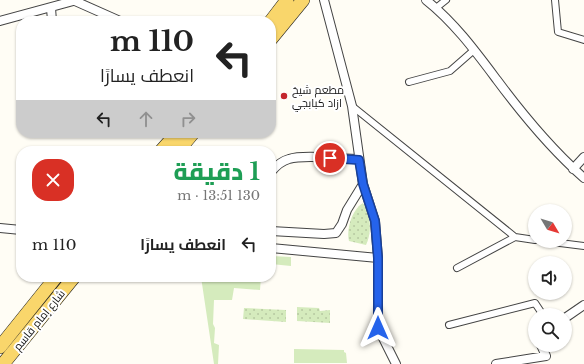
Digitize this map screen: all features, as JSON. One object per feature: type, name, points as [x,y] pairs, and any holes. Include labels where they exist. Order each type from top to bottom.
[{"type":"main road","points":[[275,16],[287,0]]},
{"type":"main road","points":[[276,33],[303,0]]},
{"type":"main road","points":[[165,146],[172,138]]},
{"type":"main road","points":[[182,146],[189,138]]},
{"type":"main road","name":"شارع إمام قاسم","points":[[2,341],[52,282]]},
{"type":"main road","name":"شارع إمام قاسم","points":[[3,364],[70,282]]},
{"type":"street","points":[[20,16],[76,0],[110,16]]},
{"type":"street","points":[[324,0],[352,106],[363,184],[375,221],[378,258],[378,328],[396,364]]},
{"type":"street","points":[[426,0],[436,8],[474,50],[541,135],[573,169],[584,178]]},
{"type":"street","points":[[436,8],[446,0]]},
{"type":"street","points":[[555,0],[558,32],[584,40]]},
{"type":"street","points":[[51,8],[52,16]]},
{"type":"street","points":[[0,21],[16,17]]},
{"type":"street","points":[[409,82],[450,70],[474,50]]},
{"type":"street","points":[[352,106],[515,237],[528,239]]},
{"type":"street","points":[[276,167],[283,161],[290,158],[302,157],[359,160]]},
{"type":"street","points":[[573,169],[584,157]]},
{"type":"street","points":[[276,231],[324,234],[336,233],[342,224],[347,210],[363,184]]},
{"type":"street","points":[[0,228],[16,230]]},
{"type":"street","points":[[457,268],[515,237]]},
{"type":"street","points":[[572,244],[584,246]]},
{"type":"street","points":[[276,248],[378,258]]},
{"type":"street","points":[[449,325],[536,302],[539,308]]},
{"type":"street","points":[[572,313],[584,305]]},
{"type":"street","points":[[496,364],[546,356],[545,352]]},
{"type":"green space","points":[[363,203],[368,213],[370,224],[366,245],[349,241],[348,236],[349,226],[353,215]]},
{"type":"green space","points":[[276,256],[291,257],[291,266],[276,264]]},
{"type":"green space","points":[[202,282],[261,282],[260,290],[234,288],[232,300],[214,300],[214,343],[219,345],[218,364],[214,364]]},
{"type":"green space","points":[[297,307],[319,308],[320,311],[330,310],[330,323],[297,321]]},
{"type":"green space","points":[[244,308],[286,310],[286,322],[243,319]]},
{"type":"green space","points":[[294,349],[344,350],[346,353],[347,363],[294,363]]},
{"type":"place","name":"مطعم شيخ ازاد كبابجي","points":[[284,96]]},
{"type":"route","points":[[330,158],[359,160],[363,184],[375,221],[378,258],[378,328]]}]
